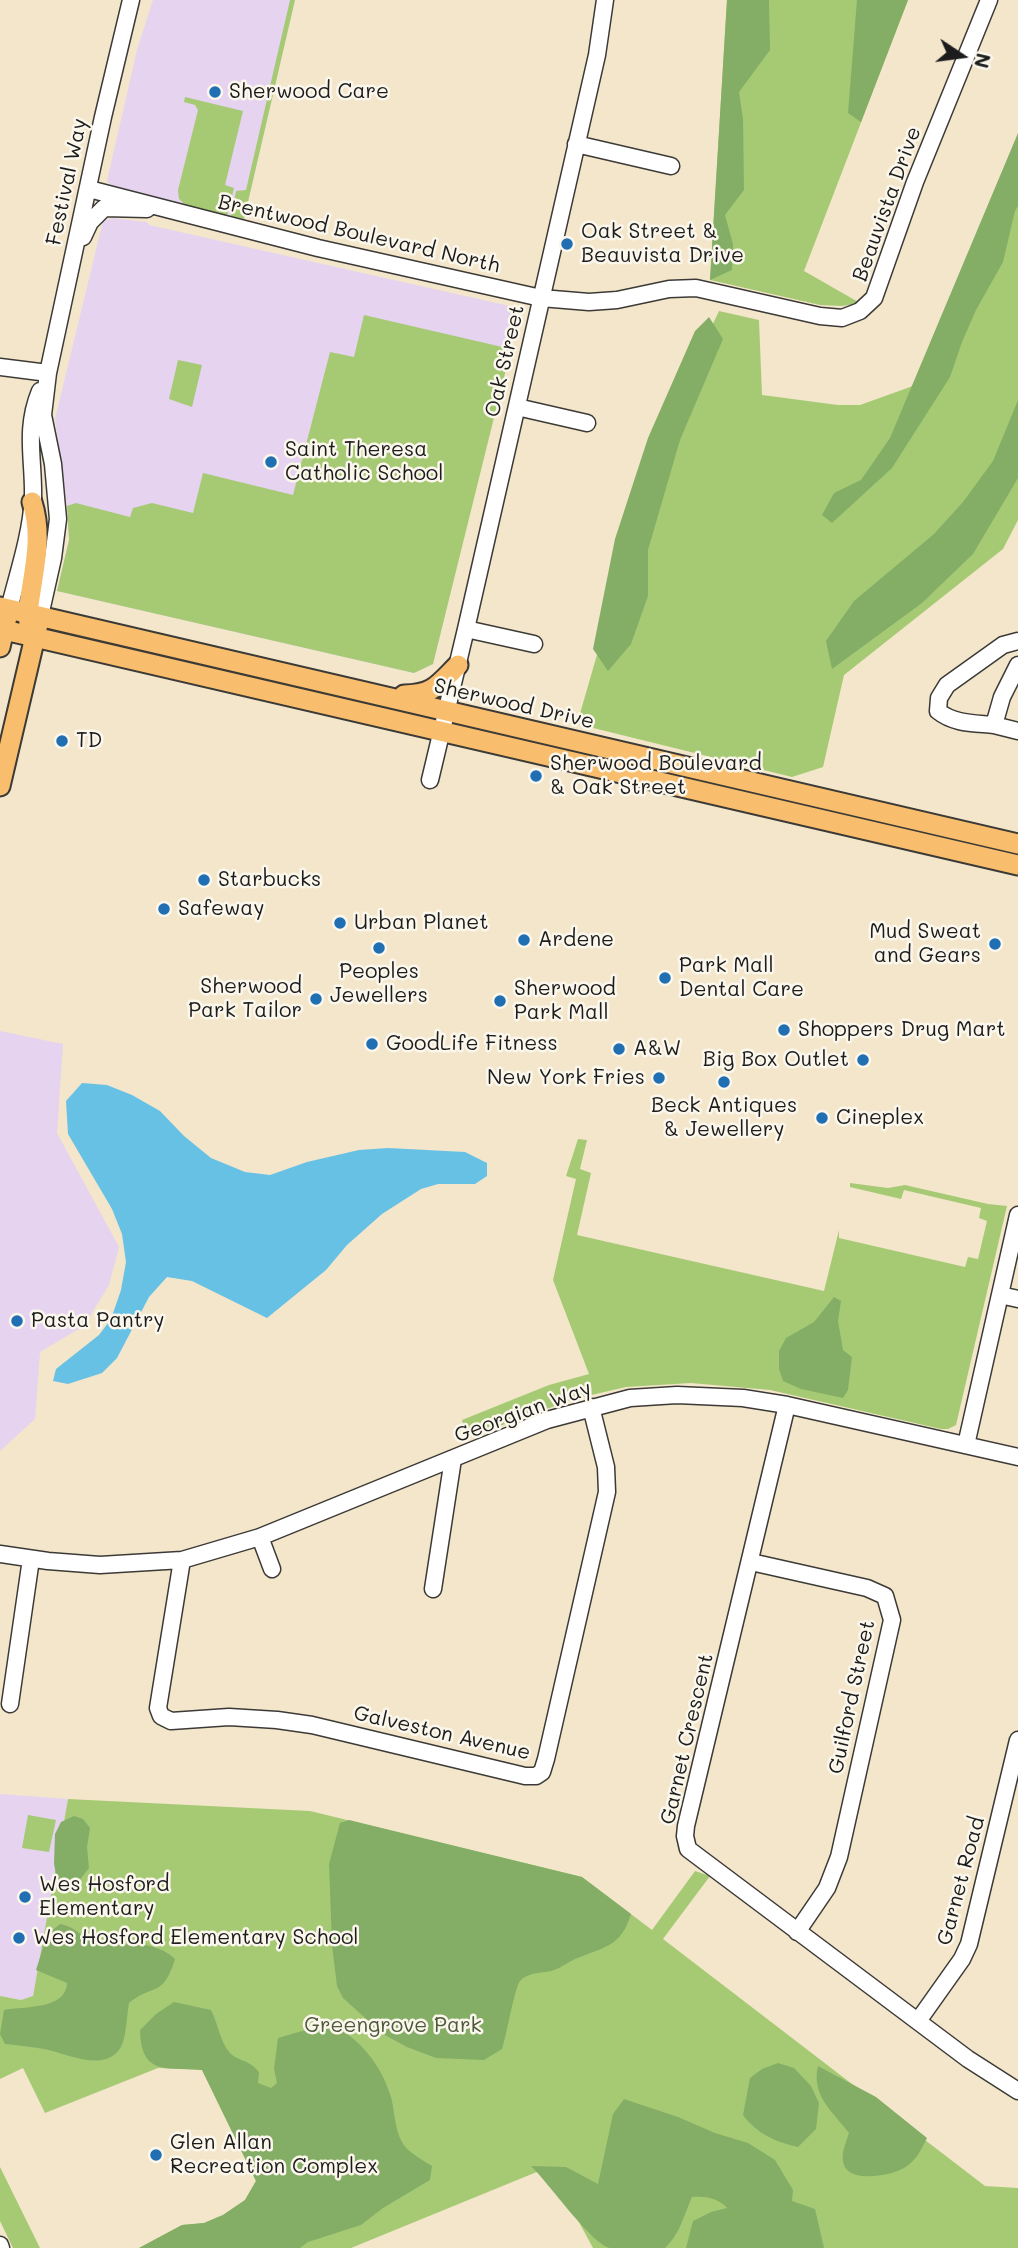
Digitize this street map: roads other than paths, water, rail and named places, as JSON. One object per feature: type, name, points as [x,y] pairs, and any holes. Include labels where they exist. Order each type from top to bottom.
[{"type":"main road","points":[[1,635],[19,611],[38,537],[32,502]]},
{"type":"main road","points":[[0,786],[35,637],[19,611]]},
{"type":"main road","name":"Sherwood Drive","points":[[19,611],[1018,844]]},
{"type":"main road","name":"Sherwood Drive","points":[[1,635],[35,637],[1018,865]]},
{"type":"main road","points":[[390,698],[431,692],[458,665]]},
{"type":"street","name":"Festival Way","points":[[19,611],[53,558],[58,519],[43,415],[48,373],[131,0]]},
{"type":"street","name":"Oak Street","points":[[430,780],[597,55],[605,0]]},
{"type":"street","name":"Beauvista Drive","points":[[541,298],[589,302],[617,300],[669,289],[696,288],[831,318],[842,318],[860,311],[874,298],[915,182],[989,0]]},
{"type":"street","points":[[576,144],[671,166]]},
{"type":"street","points":[[89,189],[167,210]]},
{"type":"street","points":[[72,259],[90,222],[104,208],[167,210]]},
{"type":"street","name":"Brentwood Boulevard North","points":[[167,210],[402,268],[541,298]]},
{"type":"street","points":[[0,367],[48,373]]},
{"type":"street","name":"Festival Way","points":[[32,502],[32,410],[48,373]]},
{"type":"street","points":[[517,407],[587,423]]},
{"type":"street","points":[[466,629],[534,644]]},
{"type":"street","points":[[1018,641],[1003,645],[947,685],[939,698],[938,711],[954,721],[994,725],[1018,731]]},
{"type":"street","points":[[994,725],[1002,697],[1018,665]]},
{"type":"street","points":[[966,1445],[1018,1215]]},
{"type":"street","points":[[1000,1295],[1018,1299]]},
{"type":"street","name":"Georgian Way","points":[[0,1554],[100,1565],[182,1560],[260,1537],[547,1420],[630,1398],[677,1395],[743,1398],[787,1405],[1018,1457]]},
{"type":"street","name":"Garnet Crescent","points":[[787,1405],[685,1836],[688,1849],[968,2059],[1018,2091]]},
{"type":"street","name":"Galveston Avenue","points":[[182,1560],[158,1709],[161,1716],[171,1721],[229,1717],[312,1725],[525,1776],[536,1776],[542,1772],[546,1759],[607,1492],[606,1467],[591,1407]]},
{"type":"street","points":[[433,1590],[453,1459]]},
{"type":"street","points":[[260,1537],[272,1569]]},
{"type":"street","points":[[10,1704],[31,1559]]},
{"type":"street","name":"Guilford Street","points":[[751,1562],[867,1588],[885,1596],[892,1620],[839,1857],[827,1888],[797,1932]]},
{"type":"street","name":"Garnet Road","points":[[918,2021],[962,1959],[969,1944],[1018,1740]]},
{"type":"water","points":[[82,1083],[107,1085],[132,1095],[160,1111],[184,1136],[211,1158],[245,1172],[270,1175],[307,1162],[359,1150],[388,1148],[465,1152],[487,1163],[487,1176],[475,1184],[438,1184],[421,1189],[382,1214],[347,1245],[326,1270],[267,1318],[192,1281],[167,1277],[149,1297],[117,1358],[102,1373],[68,1384],[53,1381],[56,1369],[99,1335],[111,1319],[121,1290],[126,1262],[122,1234],[112,1209],[68,1134],[66,1101]]},
{"type":"place","name":"Sherwood Care","points":[[215,92]]},
{"type":"place","name":"Oak Street & Beauvista Drive","points":[[567,244]]},
{"type":"place","name":"Saint Theresa Catholic School","points":[[271,462]]},
{"type":"place","name":"TD","points":[[62,741]]},
{"type":"place","name":"Sherwood Boulevard & Oak Street","points":[[536,776]]},
{"type":"place","name":"Starbucks","points":[[204,880]]},
{"type":"place","name":"Safeway","points":[[164,909]]},
{"type":"place","name":"Urban Planet","points":[[340,923]]},
{"type":"place","name":"Ardene","points":[[524,940]]},
{"type":"place","name":"Mud Sweat and Gears","points":[[995,944]]},
{"type":"place","name":"Peoples Jewellers","points":[[379,948]]},
{"type":"place","name":"Park Mall Dental Care","points":[[665,978]]},
{"type":"place","name":"Sherwood Park Tailor","points":[[316,999]]},
{"type":"place","name":"Sherwood Park Mall","points":[[500,1001]]},
{"type":"place","name":"Shoppers Drug Mart","points":[[784,1030]]},
{"type":"place","name":"GoodLife Fitness","points":[[372,1044]]},
{"type":"place","name":"A&W","points":[[619,1049]]},
{"type":"place","name":"Big Box Outlet","points":[[863,1060]]},
{"type":"place","name":"New York Fries","points":[[659,1078]]},
{"type":"place","name":"Beck Antiques & Jewellery","points":[[724,1082]]},
{"type":"place","name":"Cineplex","points":[[822,1118]]},
{"type":"place","name":"Pasta Pantry","points":[[17,1321]]},
{"type":"place","name":"Wes Hosford Elementary","points":[[25,1897]]},
{"type":"place","name":"Wes Hosford Elementary School","points":[[19,1938]]},
{"type":"place","name":"Glen Allan Recreation Complex","points":[[156,2155]]},
{"type":"park label","name":"Greengrove Park","points":[[393,2026]]}]
